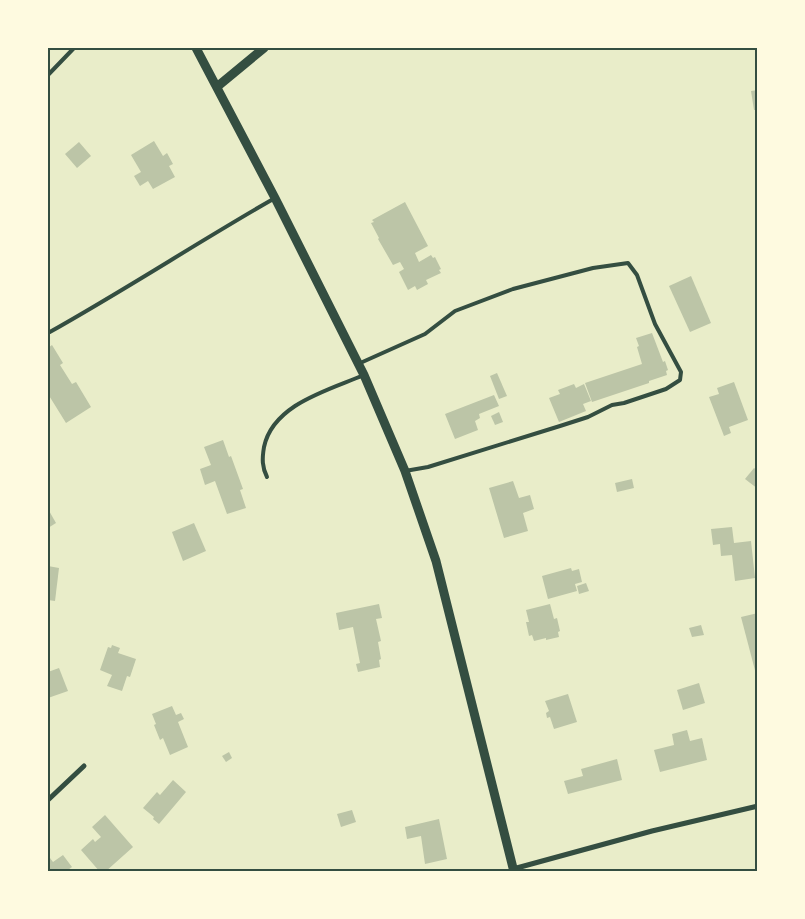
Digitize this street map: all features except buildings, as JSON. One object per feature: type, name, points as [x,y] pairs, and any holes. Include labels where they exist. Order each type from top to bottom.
[{"type":"street","points":[[196,48],[218,86],[364,375],[405,472],[436,560],[514,870],[652,831],[758,806]]},
{"type":"street","points":[[218,86],[264,48]]},
{"type":"street","points":[[48,800],[84,766]]},
{"type":"lane","points":[[48,75],[74,48]]},
{"type":"lane","points":[[48,334],[113,297],[203,240],[275,198]]},
{"type":"lane","points":[[358,364],[425,334],[455,311],[513,289],[593,268],[628,263],[637,275],[655,324],[681,372],[680,380],[666,388],[624,403],[612,405],[588,417],[428,467],[405,472]]},
{"type":"lane","points":[[268,477],[262,461],[265,443],[271,429],[284,414],[298,404],[364,375]]}]
